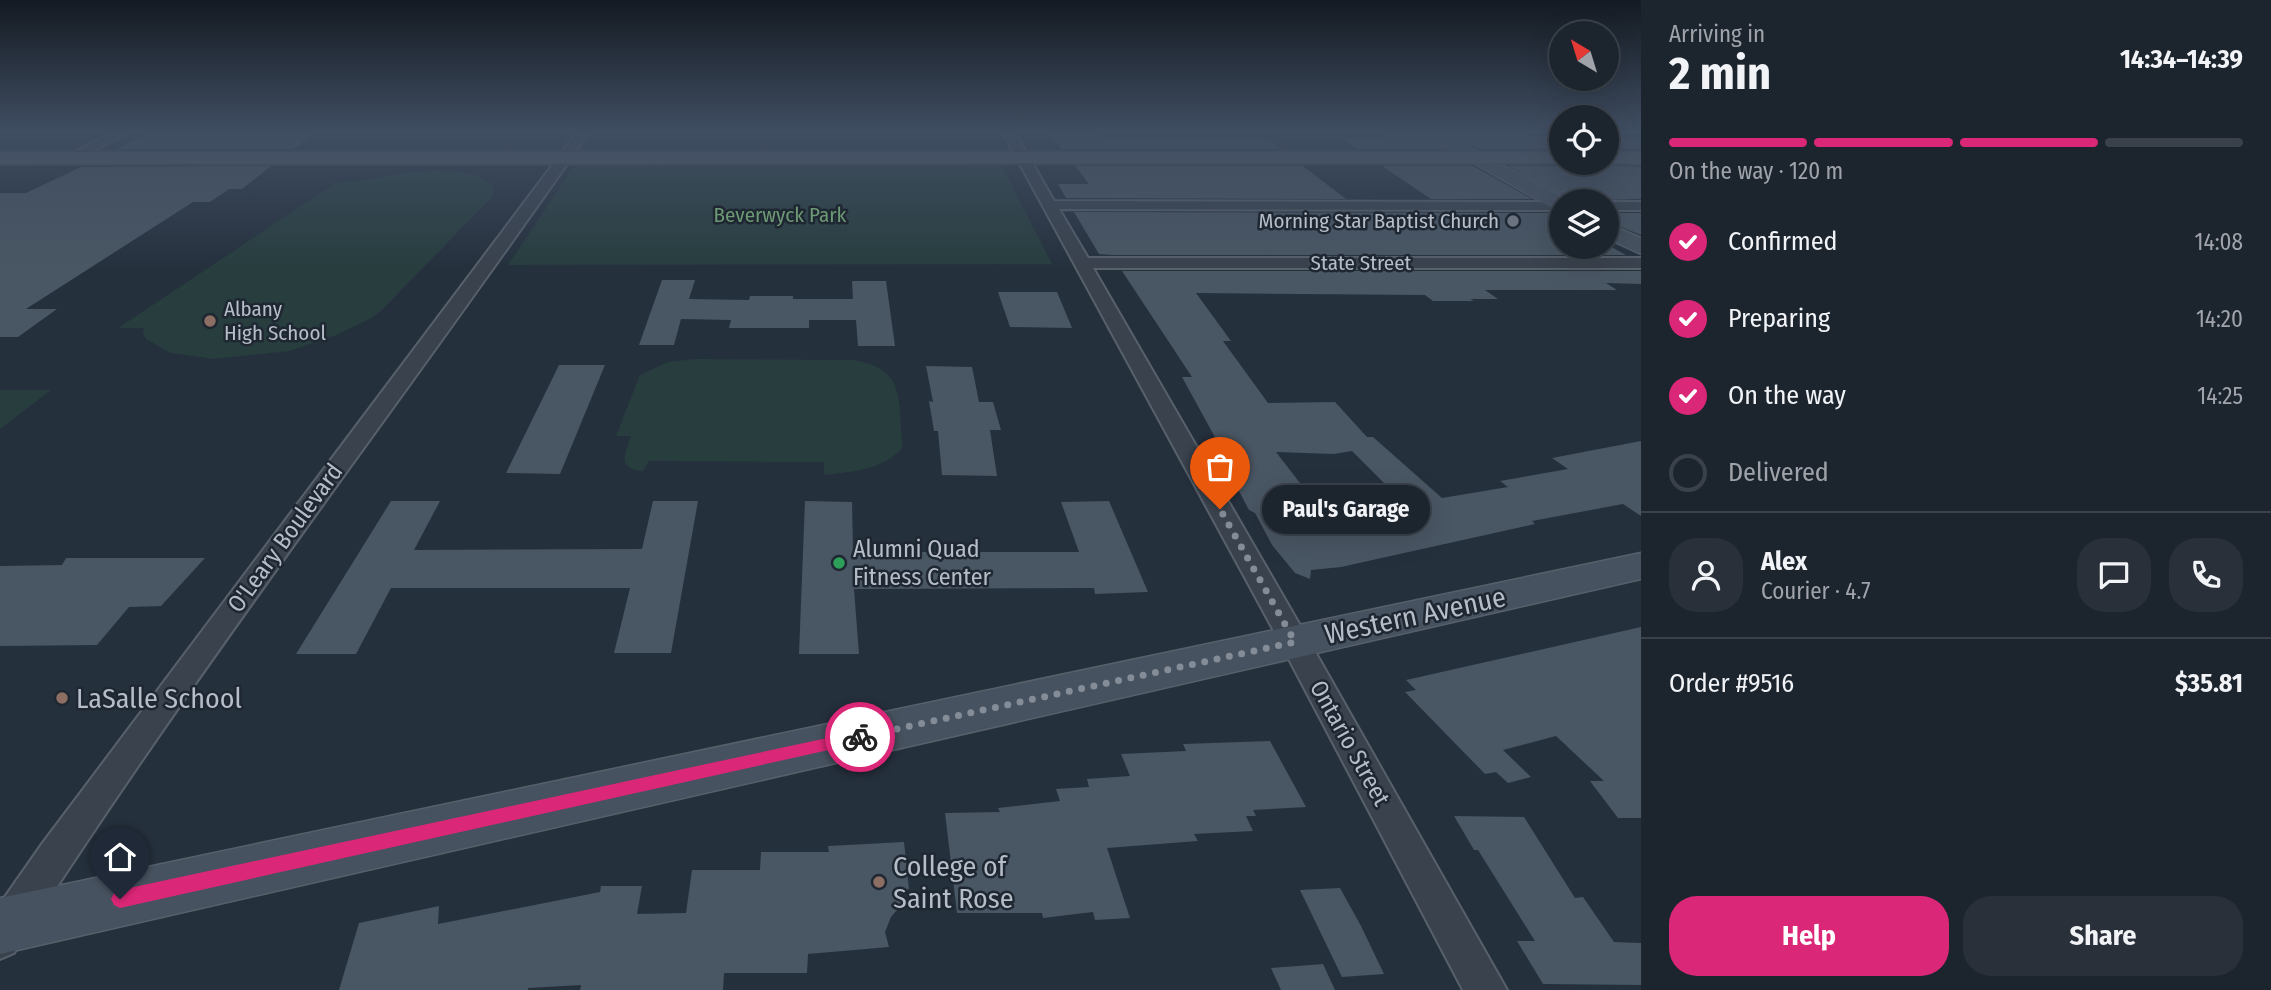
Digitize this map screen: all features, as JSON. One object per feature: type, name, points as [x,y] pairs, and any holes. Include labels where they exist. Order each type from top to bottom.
[{"type":"street","name":"O'Leary Boulevard","points":[[4,929],[328,477],[483,272],[551,177]]},
{"type":"street","name":"Ontario Street","points":[[1035,177],[1080,263],[1295,642],[1486,990]]},
{"type":"street","points":[[1512,177],[1549,198]]},
{"type":"street","points":[[1051,205],[1549,205]]},
{"type":"street","points":[[1619,206],[1641,206]]},
{"type":"street","points":[[1619,236],[1641,247]]},
{"type":"street","name":"State Street","points":[[1080,263],[1641,264]]},
{"type":"street","name":"Western Avenue","points":[[4,929],[1641,566]]},
{"type":"green space","points":[[381,177],[478,177],[493,186],[493,196],[382,310],[372,318],[334,336],[289,351],[214,359],[171,353],[146,339],[144,328],[118,328],[337,182]]},
{"type":"green space","name":"Beverwyck Park","points":[[567,177],[1008,177],[1052,264],[508,265]]},
{"type":"green space","points":[[695,359],[854,360],[871,364],[884,371],[897,390],[903,447],[896,455],[877,465],[824,475],[824,462],[649,461],[643,471],[629,467],[625,460],[631,436],[616,436],[640,375],[668,362]]},
{"type":"green space","points":[[0,390],[51,390],[0,429]]},
{"type":"building","points":[[59,177],[257,177],[242,189],[229,189],[210,202],[193,202],[26,309],[57,309],[18,337],[0,337],[0,193],[26,193]]},
{"type":"building","points":[[1084,177],[1318,177],[1346,199],[1066,198],[1058,184],[1089,184]]},
{"type":"building","points":[[1399,177],[1493,177],[1532,199],[1431,199]]},
{"type":"building","points":[[1528,177],[1641,177],[1641,199],[1619,200],[1619,189],[1549,189]]},
{"type":"building","points":[[1074,212],[1549,213],[1549,255],[1099,254]]},
{"type":"building","points":[[1619,213],[1641,213],[1641,235],[1619,226]]},
{"type":"building","points":[[1122,271],[1641,271],[1641,284],[1606,283],[1617,290],[1485,290],[1498,299],[1470,299],[1474,301],[1433,301],[1425,295],[1196,293],[1231,341],[1223,341],[1268,403],[1335,402],[1367,437],[1373,437],[1442,498],[1508,487],[1500,481],[1568,469],[1552,458],[1641,441],[1641,516],[1623,504],[1532,521],[1535,524],[1341,567],[1311,570],[1310,579],[1295,573],[1272,545],[1255,513],[1249,510],[1223,461],[1228,461],[1182,377],[1192,377]],"holes":[[[1352,451],[1393,492],[1317,505],[1276,452],[1334,454]]]},
{"type":"building","points":[[662,280],[695,280],[689,299],[749,300],[750,296],[853,299],[852,281],[886,281],[895,346],[858,346],[856,320],[809,320],[809,328],[729,328],[731,320],[681,319],[674,345],[639,345]]},
{"type":"building","points":[[998,292],[1057,292],[1072,328],[1010,327]]},
{"type":"building","points":[[559,365],[605,365],[560,474],[506,473]]},
{"type":"building","points":[[926,366],[972,367],[979,402],[993,402],[1001,430],[990,430],[997,476],[942,475],[938,431],[934,431],[929,401],[933,402]]},
{"type":"building","points":[[391,501],[440,501],[414,550],[642,549],[653,501],[698,501],[671,653],[614,653],[630,588],[391,588],[356,654],[296,654]]},
{"type":"building","points":[[805,501],[852,502],[853,552],[1079,552],[1061,502],[1109,501],[1148,592],[1095,594],[1094,588],[854,589],[859,654],[799,654]]},
{"type":"building","points":[[66,558],[205,558],[161,606],[129,607],[97,645],[0,646],[0,566],[62,565]]},
{"type":"building","points":[[1641,627],[1641,818],[1618,818],[1590,781],[1604,781],[1556,736],[1503,750],[1531,777],[1508,783],[1496,772],[1485,774],[1405,692],[1416,690],[1406,680]]},
{"type":"building","points":[[1270,741],[1306,807],[1253,810],[1256,816],[1246,816],[1253,831],[1194,834],[1198,841],[1107,848],[1130,918],[1095,920],[1093,912],[1043,918],[1042,913],[957,913],[945,813],[1000,812],[998,808],[1060,801],[1056,789],[1089,787],[1087,779],[1130,776],[1121,754],[1186,751],[1183,744]]},
{"type":"building","points":[[1454,816],[1524,817],[1575,898],[1583,897],[1614,942],[1641,943],[1641,985],[1543,984],[1517,941],[1535,941]]},
{"type":"building","points":[[904,842],[909,889],[900,891],[903,903],[891,917],[885,932],[889,947],[808,954],[807,973],[724,973],[723,990],[580,990],[581,985],[528,990],[339,990],[359,923],[439,906],[438,924],[600,892],[601,886],[642,886],[637,914],[686,913],[692,870],[760,870],[761,852],[829,852],[828,846]]},
{"type":"building","points":[[1340,888],[1384,974],[1342,977],[1300,890]]},
{"type":"building","points":[[1323,964],[1335,990],[1281,990],[1271,968]]},
{"type":"way so far","points":[[860,737],[1295,642],[1220,509]]},
{"type":"place","name":"Morning Star Baptist Church","points":[[1513,221]]},
{"type":"place","name":"Albany High School","points":[[210,321]]},
{"type":"place","name":"Paul's Garage","points":[[1220,509]]},
{"type":"place","name":"Alumni Quad Fitness Center","points":[[839,563]]},
{"type":"place","name":"LaSalle School","points":[[62,698]]},
{"type":"place","name":"College of Saint Rose","points":[[879,882]]},
{"type":"route","points":[[120,899],[860,737]]}]
